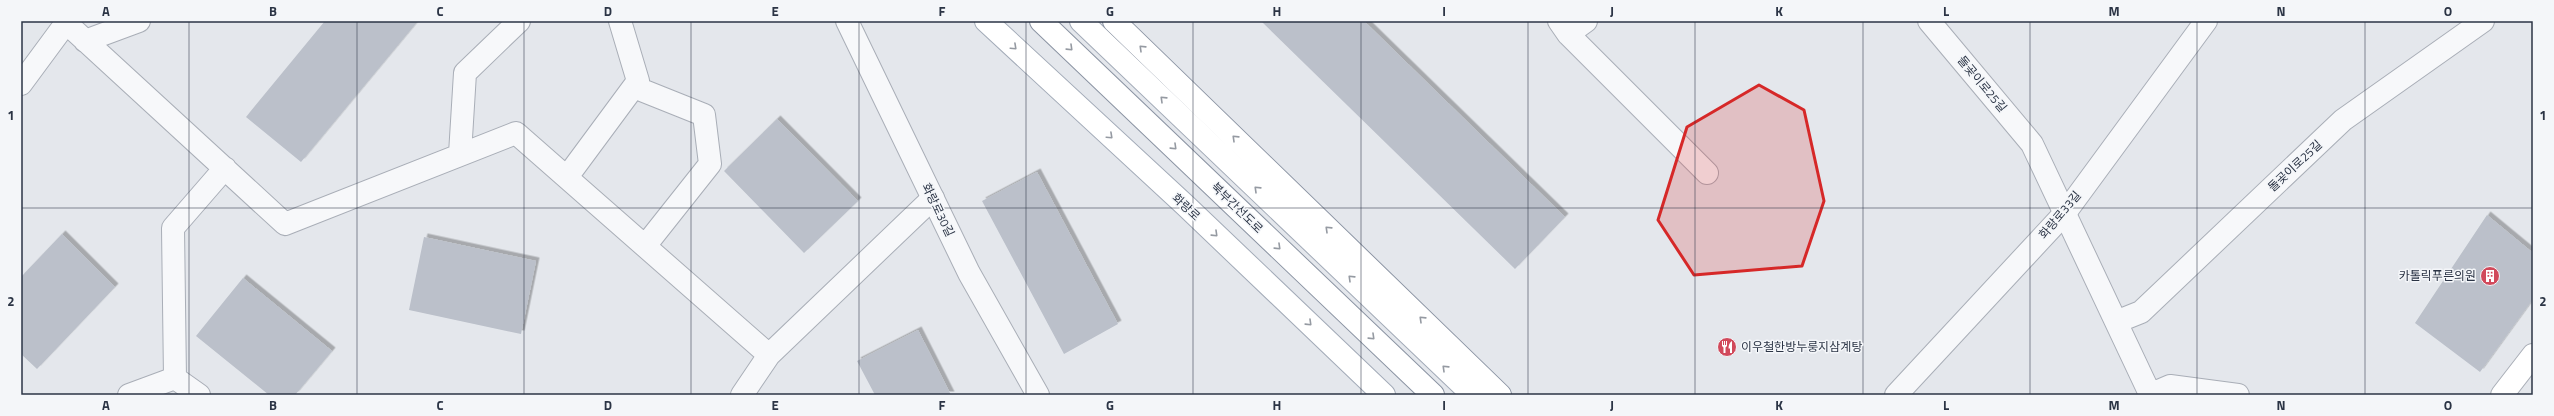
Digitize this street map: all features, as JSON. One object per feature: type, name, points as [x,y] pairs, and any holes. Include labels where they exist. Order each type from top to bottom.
[{"type":"main road","name":"화랑로","points":[[986,21],[1185,205],[1384,395]]},
{"type":"main road","name":"북부간선도로","points":[[1042,21],[1433,395]]},
{"type":"main road","points":[[1081,21],[1473,395]]},
{"type":"main road","points":[[1114,21],[1500,395]]},
{"type":"main road","points":[[2502,395],[2533,355]]},
{"type":"street","points":[[85,41],[139,21]]},
{"type":"street","points":[[567,177],[638,82],[620,21]]},
{"type":"street","name":"화랑로30길","points":[[847,21],[969,273],[1038,395]]},
{"type":"street","points":[[1586,21],[1563,27],[1707,173]]},
{"type":"street","name":"돌곶이로25길","points":[[1929,21],[2032,144],[2149,395],[2170,386],[2238,395]]},
{"type":"street","name":"화랑로33길","points":[[1896,395],[2065,213],[2206,21]]},
{"type":"street","name":"돌곶이로25길","points":[[2116,322],[2141,312],[2343,120],[2483,21]]},
{"type":"street","points":[[21,84],[65,22],[285,224],[516,133],[769,355]]},
{"type":"street","points":[[460,154],[465,73],[515,23]]},
{"type":"street","points":[[634,87],[704,115],[710,164],[645,246]]},
{"type":"street","points":[[175,378],[173,228],[225,168]]},
{"type":"street","points":[[742,395],[769,355],[933,198]]},
{"type":"street","points":[[129,395],[175,378]]},
{"type":"street","points":[[175,378],[199,395]]},
{"type":"highlighted area","points":[[1759,85],[1804,110],[1824,201],[1802,266],[1694,275],[1658,220],[1687,127]]},
{"type":"building","points":[[325,21],[418,21],[301,162],[246,117]]},
{"type":"building","points":[[1261,21],[1364,21],[1565,217],[1515,269]]},
{"type":"building","points":[[777,119],[858,201],[804,253],[724,171]]},
{"type":"building","points":[[1037,172],[1118,324],[1064,354],[982,201]]},
{"type":"building","name":"카톨릭푸른의원","points":[[2487,215],[2533,253],[2533,299],[2480,372],[2415,323]]},
{"type":"building","points":[[62,234],[115,287],[37,369],[21,354],[21,277]]},
{"type":"building","points":[[424,237],[536,261],[521,334],[409,310]]},
{"type":"building","points":[[243,278],[332,351],[295,395],[269,395],[196,336]]},
{"type":"building","points":[[918,330],[951,395],[875,395],[857,361]]},
{"type":"place","name":"카톨릭푸른의원","points":[[2490,276]]},
{"type":"place","name":"이우철한방누룽지삼계탕","points":[[1727,347]]}]
